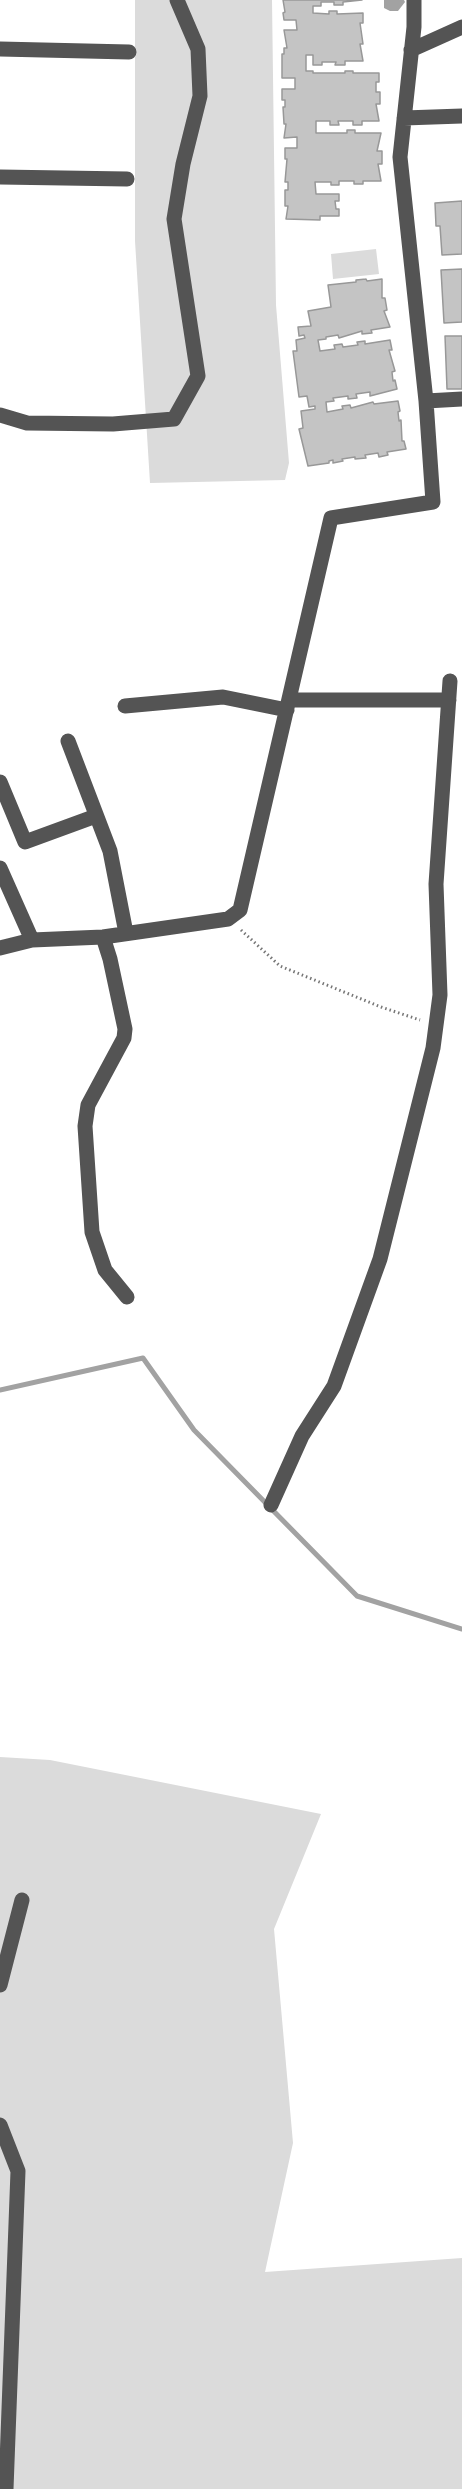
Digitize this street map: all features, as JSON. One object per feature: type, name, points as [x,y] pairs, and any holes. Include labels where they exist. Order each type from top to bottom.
[{"type":"street","points":[[0,415],[27,423],[113,424],[174,419],[198,376],[174,219],[183,164],[200,96],[198,49],[177,0]]},
{"type":"street","points":[[0,948],[32,940],[103,937],[228,919],[240,910],[331,518],[433,502],[426,401],[400,157],[414,0]]},
{"type":"street","points":[[411,50],[462,27]]},
{"type":"street","points":[[0,49],[129,52]]},
{"type":"street","points":[[404,118],[462,116]]},
{"type":"street","points":[[0,177],[127,179]]},
{"type":"street","points":[[426,401],[462,399]]},
{"type":"street","points":[[271,1505],[302,1436],[334,1386],[380,1259],[433,1048],[440,995],[436,884],[450,681]]},
{"type":"street","points":[[125,706],[223,697],[288,705],[448,700]]},
{"type":"street","points":[[68,741],[110,851],[126,933]]},
{"type":"street","points":[[0,782],[25,842],[96,816]]},
{"type":"street","points":[[0,868],[32,940]]},
{"type":"street","points":[[103,937],[125,1029],[124,1038],[88,1105],[85,1126],[92,1232],[105,1270],[127,1297]]},
{"type":"street","points":[[0,1985],[22,1900]]},
{"type":"street","points":[[0,2125],[18,2171],[6,2489]]},
{"type":"path","points":[[228,919],[280,966],[381,1007],[436,1024]]},
{"type":"shaded area","points":[[135,0],[272,0],[276,305],[289,463],[285,480],[150,483],[135,241]]},
{"type":"shaded area","points":[[384,0],[404,0],[405,2],[398,11],[390,11],[384,8]]},
{"type":"shaded area","points":[[376,249],[379,274],[333,279],[331,254]]},
{"type":"shaded area","points":[[0,1757],[50,1760],[321,1814],[274,1929],[293,2143],[265,2272],[462,2258],[462,2489],[0,2489]]},
{"type":"building","points":[[283,0],[362,0],[343,2],[343,5],[321,2],[321,6],[313,6],[313,13],[329,14],[329,11],[337,11],[337,14],[363,13],[363,23],[360,23],[363,44],[360,44],[363,61],[345,61],[345,65],[335,65],[336,62],[322,62],[322,65],[313,65],[313,55],[306,55],[306,71],[313,71],[313,73],[353,71],[353,73],[379,73],[376,92],[380,92],[380,104],[376,104],[379,121],[362,121],[362,125],[353,125],[353,121],[338,121],[339,125],[330,125],[330,121],[316,121],[316,133],[347,133],[347,130],[355,130],[355,133],[381,133],[377,151],[382,151],[382,164],[378,164],[381,181],[363,181],[363,184],[354,184],[354,181],[339,181],[339,185],[331,185],[331,182],[315,182],[316,194],[339,194],[339,201],[335,201],[336,209],[339,209],[339,216],[320,216],[320,220],[286,219],[288,206],[285,206],[285,190],[288,190],[288,182],[285,182],[287,159],[285,159],[285,148],[297,148],[297,137],[284,138],[286,124],[284,124],[285,100],[282,100],[282,89],[295,89],[295,78],[282,78],[282,54],[284,54],[284,48],[287,48],[284,30],[297,30],[296,20],[284,20]]},
{"type":"building","points":[[462,201],[462,254],[442,255],[440,226],[436,226],[435,203]]},
{"type":"building","points":[[462,269],[462,322],[444,323],[441,270]]},
{"type":"building","points":[[366,279],[367,281],[382,279],[382,298],[385,298],[387,310],[384,311],[390,327],[371,330],[372,333],[362,334],[362,331],[339,338],[338,335],[326,337],[326,339],[318,340],[320,351],[335,349],[334,345],[342,344],[343,347],[358,345],[357,342],[365,341],[365,344],[390,340],[392,350],[389,350],[395,371],[392,372],[393,381],[395,380],[397,389],[370,396],[370,392],[356,394],[357,398],[348,399],[348,396],[333,398],[334,401],[326,402],[327,412],[343,409],[342,406],[350,405],[351,408],[373,402],[374,404],[398,401],[402,441],[406,449],[387,452],[388,455],[379,457],[378,453],[365,455],[366,458],[355,459],[355,457],[333,463],[333,460],[329,463],[308,466],[299,429],[303,428],[301,411],[315,409],[315,406],[309,407],[307,396],[299,397],[293,351],[297,351],[296,340],[305,338],[304,335],[299,336],[298,327],[311,326],[308,311],[331,307],[328,285]]},
{"type":"building","points":[[445,336],[462,336],[462,389],[447,389]]},
{"type":"waterway","points":[[0,1390],[143,1358],[194,1430],[357,1596],[462,1629]]}]
